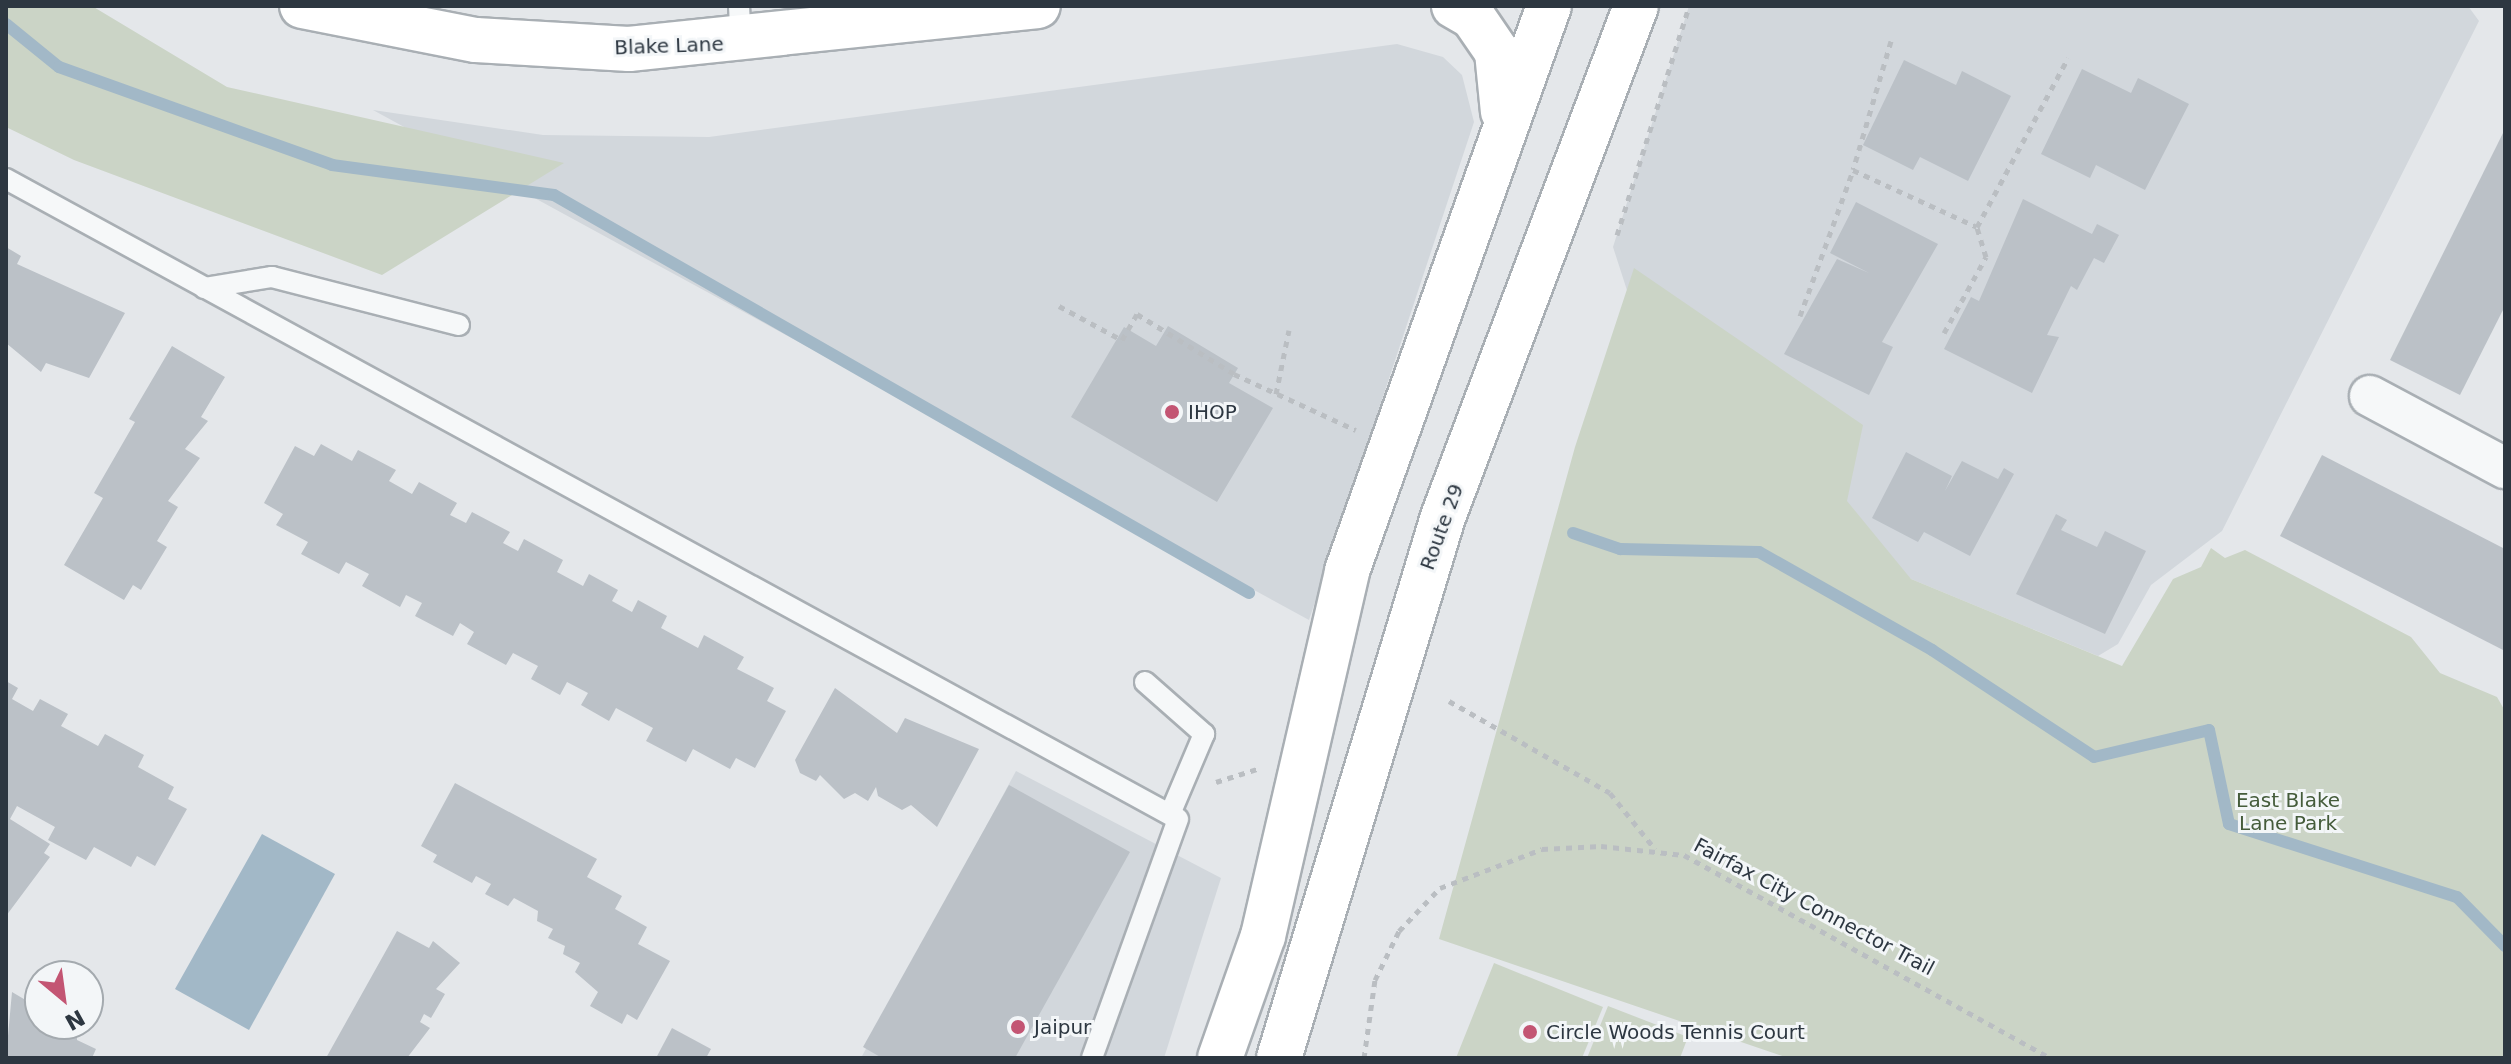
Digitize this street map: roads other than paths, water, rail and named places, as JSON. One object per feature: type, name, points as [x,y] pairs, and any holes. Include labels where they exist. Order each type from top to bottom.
[{"type":"main road","name":"Blake Lane","points":[[302,6],[491,41],[629,49],[740,24],[1038,6]]},
{"type":"main road","points":[[1454,6],[1473,17],[1497,52],[1503,129]]},
{"type":"main road","points":[[1220,1058],[1263,936],[1347,571],[1549,6]]},
{"type":"main road","name":"Route 29","points":[[1279,1058],[1443,517],[1636,6]]},
{"type":"street","points":[[2370,396],[2503,463]]},
{"type":"lane","points":[[6,179],[1178,819],[1092,1058]]},
{"type":"lane","points":[[204,288],[272,277],[459,325]]},
{"type":"lane","points":[[1145,682],[1204,734],[1170,814]]},
{"type":"water","points":[[262,834],[335,874],[249,1030],[175,989]]},
{"type":"waterway","points":[[6,24],[59,67],[332,165],[554,195],[1249,593]]},
{"type":"waterway","points":[[1573,533],[1620,549],[1759,552],[1932,650],[2094,757],[2209,730],[2229,824],[2457,897],[2505,946]]},
{"type":"place","name":"IHOP","points":[[1172,412]]},
{"type":"place","name":"Jaipur","points":[[1018,1027]]},
{"type":"place","name":"Circle Woods Tennis Court","points":[[1530,1032]]},
{"type":"park label","name":"East Blake Lane Park","points":[[2288,812]]}]
